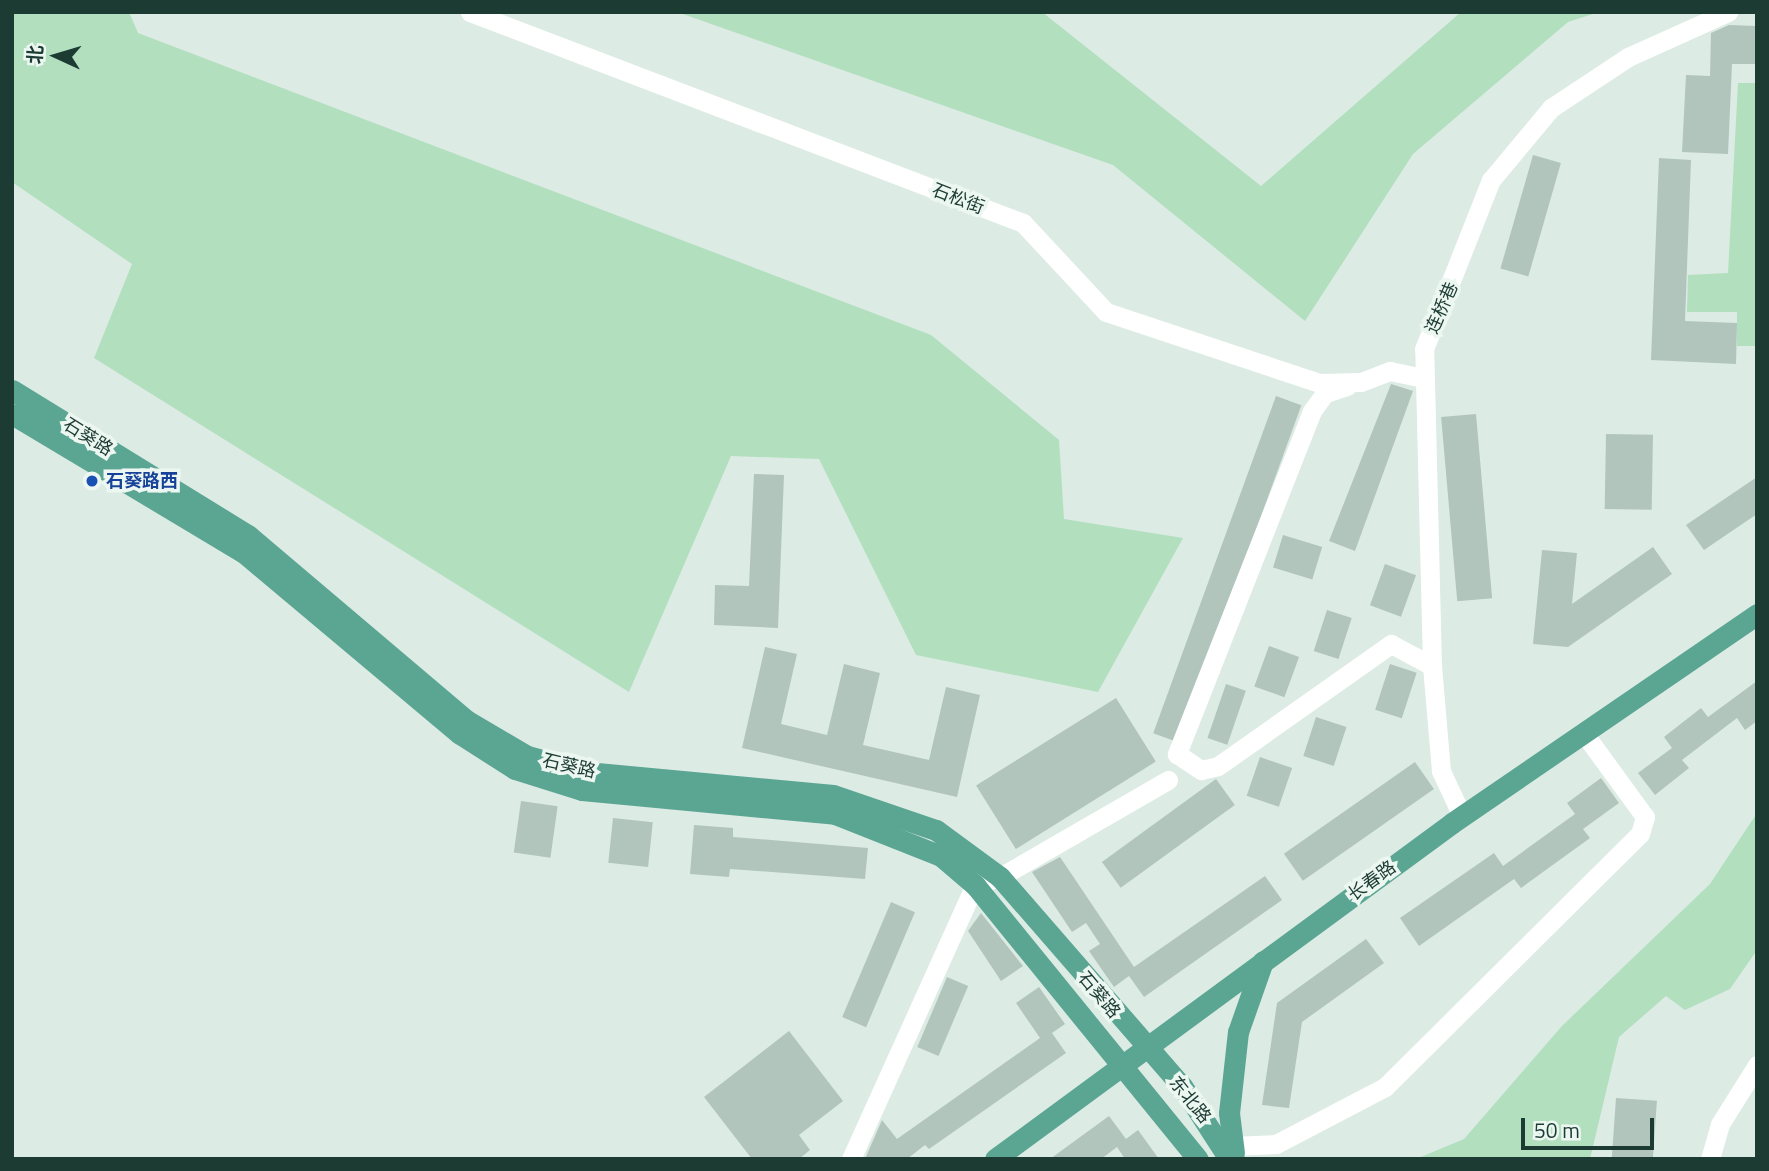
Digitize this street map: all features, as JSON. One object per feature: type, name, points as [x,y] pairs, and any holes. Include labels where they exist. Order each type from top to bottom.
[{"type":"main road","name":"石葵路","points":[[12,390],[249,536],[496,741],[586,772],[732,783],[866,804],[936,830],[1000,877],[1143,1046]]},
{"type":"main road","name":"石葵路","points":[[12,414],[243,552],[460,734],[515,769],[582,790],[835,814],[941,856],[975,885],[1118,1064]]},
{"type":"main road","name":"长春路","points":[[995,1159],[1118,1064],[1462,816],[1757,614]]},
{"type":"main road","points":[[1232,1154],[1229,1113],[1238,1032],[1263,961]]},
{"type":"main road","name":"东北路","points":[[1143,1046],[1182,1086],[1232,1154]]},
{"type":"main road","name":"东北路","points":[[1118,1064],[1154,1097],[1198,1159]]},
{"type":"street","name":"石松街","points":[[470,12],[1023,223],[1106,312],[1320,383],[1361,382],[1390,371],[1424,378]]},
{"type":"street","name":"连桥巷","points":[[1462,816],[1441,771],[1432,666],[1424,349],[1491,180],[1551,108],[1628,57],[1728,12]]},
{"type":"street","points":[[1361,382],[1325,393],[1312,411],[1177,754],[1201,769],[1218,766],[1391,645],[1432,666]]},
{"type":"street","points":[[1232,1154],[1276,1144],[1385,1087],[1640,834],[1645,817],[1583,732]]},
{"type":"street","points":[[851,1159],[975,885],[1000,877],[1168,780]]},
{"type":"street","points":[[1710,1159],[1720,1124],[1757,1065]]},
{"type":"green space","points":[[12,12],[129,12],[138,33],[931,335],[1059,440],[1064,519],[1183,538],[1098,692],[916,655],[819,459],[731,456],[629,692],[94,358],[132,264],[12,182]]},
{"type":"green space","points":[[677,12],[1042,12],[1261,186],[1461,12],[1599,12],[1568,22],[1413,154],[1305,321],[1113,165]]},
{"type":"green space","points":[[1738,83],[1757,83],[1757,346],[1737,346],[1737,312],[1687,312],[1688,275],[1728,273]]},
{"type":"green space","points":[[1757,813],[1757,950],[1730,989],[1685,1010],[1666,996],[1619,1037],[1590,1159],[1416,1159],[1464,1139],[1562,1026],[1710,884]]},
{"type":"building","points":[[1729,25],[1757,26],[1757,64],[1732,64],[1728,154],[1682,152],[1686,75],[1710,76],[1711,33]]},
{"type":"building","points":[[1533,155],[1561,163],[1528,276],[1500,268]]},
{"type":"building","points":[[1659,158],[1691,160],[1685,321],[1737,323],[1736,364],[1651,360]]},
{"type":"building","points":[[1391,384],[1413,391],[1355,551],[1329,541]]},
{"type":"building","points":[[1276,396],[1301,405],[1179,743],[1153,733]]},
{"type":"building","points":[[1476,414],[1492,598],[1457,601],[1441,417]]},
{"type":"building","points":[[1606,434],[1653,435],[1652,510],[1605,509]]},
{"type":"building","points":[[754,474],[784,475],[778,628],[714,625],[715,585],[749,586]]},
{"type":"building","points":[[1757,477],[1757,514],[1704,550],[1686,525]]},
{"type":"building","points":[[1283,535],[1322,547],[1312,580],[1273,568]]},
{"type":"building","points":[[1653,547],[1672,574],[1568,647],[1533,644],[1542,550],[1577,553],[1572,604]]},
{"type":"building","points":[[1385,564],[1416,575],[1401,617],[1370,605]]},
{"type":"building","points":[[1327,610],[1352,618],[1338,659],[1314,651]]},
{"type":"building","points":[[1269,646],[1299,657],[1284,697],[1254,686]]},
{"type":"building","points":[[765,647],[797,654],[781,724],[827,735],[844,664],[880,673],[863,745],[929,760],[946,687],[980,695],[957,797],[742,748]]},
{"type":"building","points":[[1390,664],[1417,673],[1402,718],[1375,710]]},
{"type":"building","points":[[1757,681],[1757,721],[1745,730],[1737,718],[1682,760],[1689,768],[1655,795],[1638,773],[1672,748],[1664,737],[1701,708],[1708,717]]},
{"type":"building","points":[[1226,684],[1246,691],[1227,745],[1207,738]]},
{"type":"building","points":[[1116,698],[1156,762],[1016,849],[976,785]]},
{"type":"building","points":[[1316,717],[1346,727],[1334,766],[1303,756]]},
{"type":"building","points":[[1260,757],[1292,768],[1279,807],[1247,796]]},
{"type":"building","points":[[1415,762],[1434,789],[1303,881],[1284,854]]},
{"type":"building","points":[[1601,778],[1619,803],[1583,829],[1590,838],[1521,888],[1514,879],[1419,946],[1400,918],[1494,853],[1503,866],[1575,814],[1567,803]]},
{"type":"building","points":[[1216,779],[1235,805],[1121,888],[1102,862]]},
{"type":"building","points":[[521,801],[558,806],[550,858],[514,852]]},
{"type":"building","points":[[613,818],[653,822],[648,867],[608,863]]},
{"type":"building","points":[[694,825],[733,828],[733,837],[868,848],[865,879],[730,869],[729,877],[690,874]]},
{"type":"building","points":[[1060,857],[1134,967],[1265,876],[1282,900],[1144,997],[1129,976],[1114,987],[1089,951],[1100,944],[1086,923],[1072,932],[1032,872]]},
{"type":"building","points":[[891,902],[915,912],[866,1027],[842,1017]]},
{"type":"building","points":[[981,913],[1023,966],[1001,981],[968,931]]},
{"type":"building","points":[[1366,939],[1384,963],[1302,1022],[1289,1108],[1262,1105],[1277,1003]]},
{"type":"building","points":[[947,977],[968,986],[938,1056],[917,1047]]},
{"type":"building","points":[[1039,987],[1065,1024],[1052,1033],[1066,1053],[929,1149],[925,1145],[907,1159],[865,1159],[882,1120],[897,1139],[1040,1038],[1016,1003]]},
{"type":"building","points":[[789,1031],[843,1101],[799,1135],[810,1150],[799,1159],[752,1159],[704,1097]]},
{"type":"building","points":[[1616,1098],[1657,1101],[1653,1159],[1612,1159]]},
{"type":"building","points":[[1109,1116],[1126,1139],[1138,1130],[1159,1159],[1125,1159],[1117,1147],[1101,1159],[1050,1159]]},
{"type":"place","name":"石葵路西","points":[[92,481]]}]
